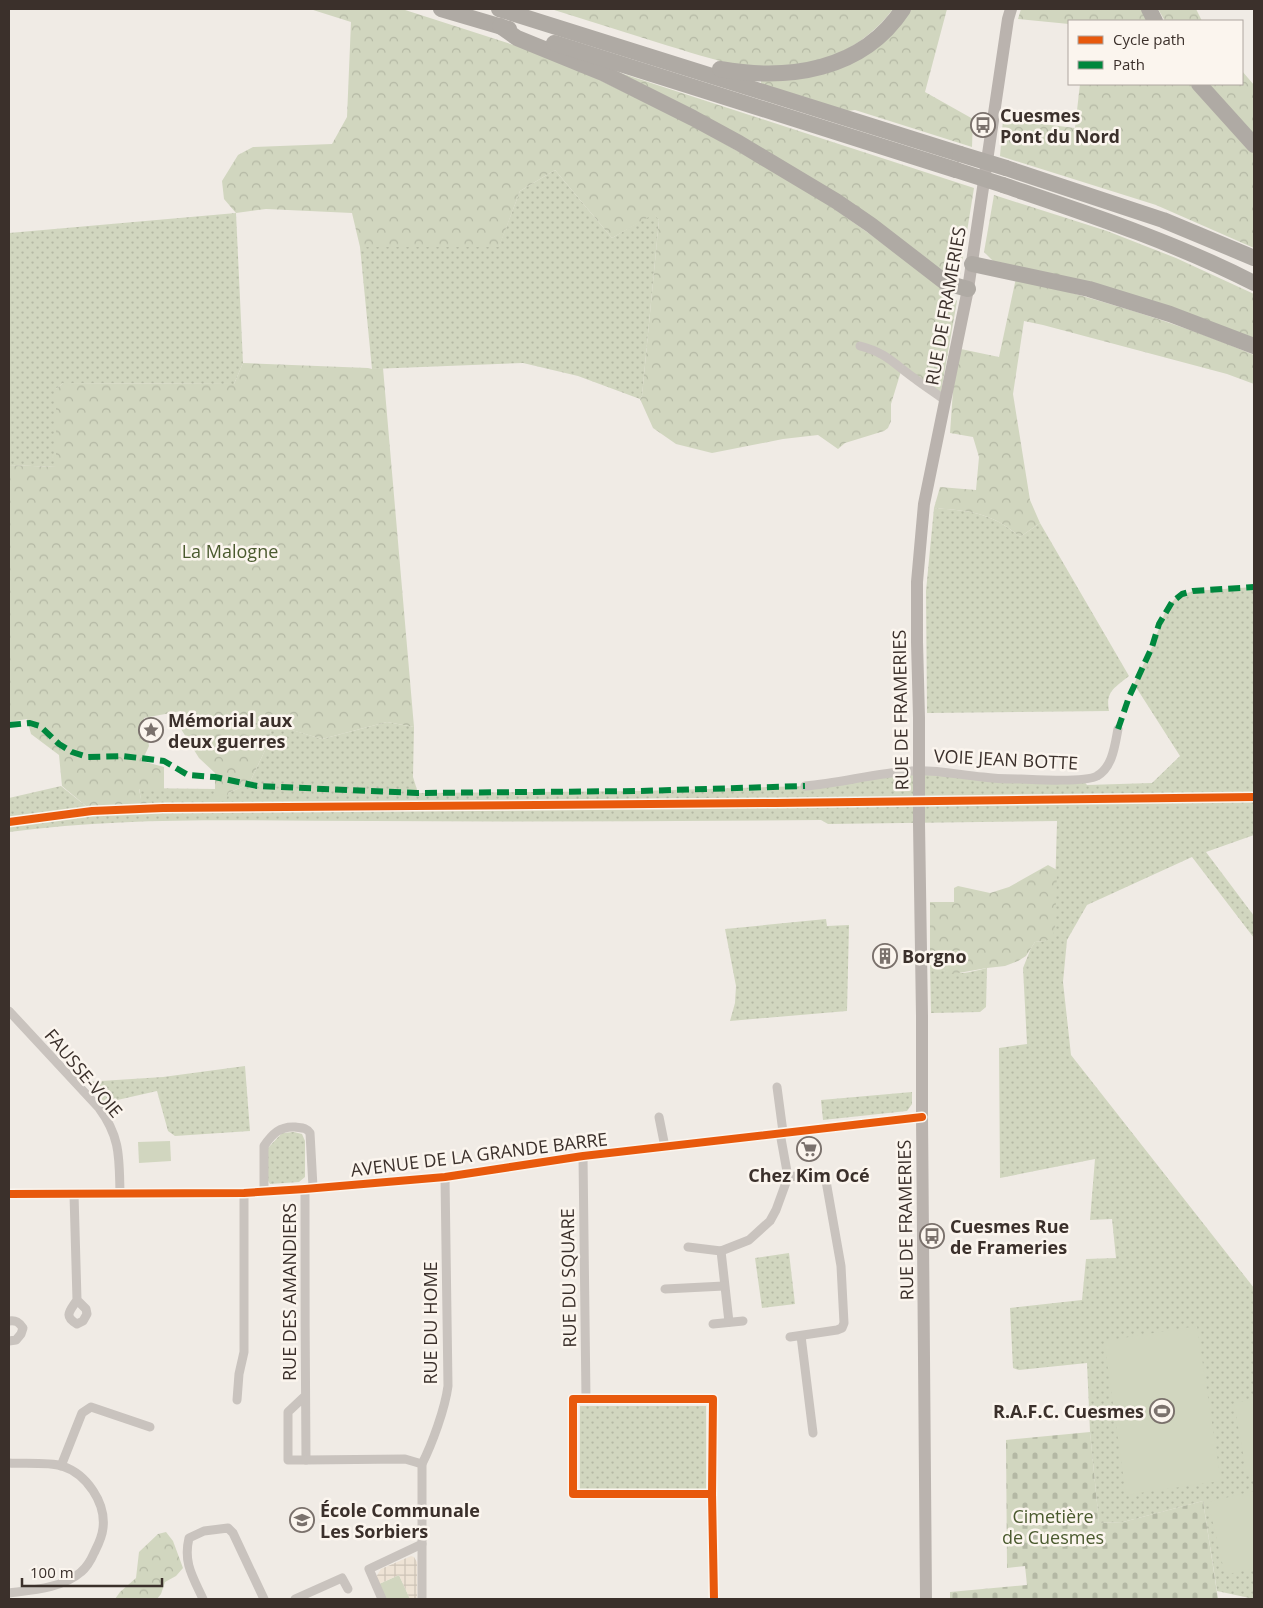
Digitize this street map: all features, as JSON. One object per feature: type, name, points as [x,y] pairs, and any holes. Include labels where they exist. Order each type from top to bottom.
[{"type":"highway","points":[[441,9],[1002,185],[1108,221],[1193,255],[1254,283]]},
{"type":"highway","points":[[499,9],[1006,168],[1163,220],[1254,258]]},
{"type":"highway","points":[[688,68],[714,68],[746,74],[772,75],[820,67],[842,60],[861,50],[880,36],[903,9]]},
{"type":"highway","points":[[500,26],[517,38],[603,73],[739,143],[836,201],[946,283],[968,289]]},
{"type":"highway","points":[[1200,85],[1254,145]]},
{"type":"highway","points":[[972,264],[1089,290],[1170,314],[1254,346]]},
{"type":"main road","name":"RUE DE FRAMERIES","points":[[926,1599],[917,582],[924,504],[968,289],[1011,9]]},
{"type":"street","points":[[860,346],[887,356],[902,370],[946,401]]},
{"type":"street","name":"VOIE JEAN BOTTE","points":[[805,786],[829,784],[880,773],[919,771],[945,772],[985,778],[1038,780],[1095,778],[1105,770],[1109,762],[1118,728]]},
{"type":"street","name":"FAUSSE-VOIE","points":[[9,1011],[99,1108],[107,1120],[118,1148],[120,1193]]},
{"type":"street","points":[[688,1247],[721,1251],[749,1240],[770,1221],[788,1177],[777,1087]]},
{"type":"street","points":[[659,1117],[665,1146]]},
{"type":"street","name":"AVENUE DE LA GRANDE BARRE","points":[[9,1194],[244,1193],[445,1177],[583,1156],[922,1117]]},
{"type":"street","points":[[264,1192],[264,1146],[279,1129],[284,1127],[307,1129],[310,1133],[309,1188]]},
{"type":"street","name":"RUE DU SQUARE","points":[[583,1156],[586,1399]]},
{"type":"street","points":[[788,1177],[814,1174],[821,1176],[826,1181],[841,1266],[844,1323],[842,1328],[790,1337]]},
{"type":"street","name":"RUE DU HOME","points":[[422,1464],[428,1453],[444,1405],[448,1386],[445,1177]]},
{"type":"street","name":"RUE DES AMANDIERS","points":[[306,1460],[309,1188]]},
{"type":"street","points":[[237,1400],[239,1374],[244,1352],[244,1193]]},
{"type":"street","points":[[74,1194],[77,1300]]},
{"type":"street","points":[[721,1251],[729,1322]]},
{"type":"street","points":[[665,1289],[724,1286]]},
{"type":"street","points":[[9,1321],[14,1320],[20,1323],[23,1328],[16,1340],[9,1341]]},
{"type":"street","points":[[713,1324],[743,1321]]},
{"type":"street","points":[[801,1336],[813,1433]]},
{"type":"street","name":"RUE DES AMANDIERS","points":[[306,1396],[288,1412],[288,1460],[405,1459],[422,1464]]},
{"type":"street","points":[[712,1494],[573,1494],[573,1399],[713,1399],[714,1599]]},
{"type":"street","points":[[61,1466],[82,1413],[91,1406],[150,1427]]},
{"type":"street","points":[[9,1463],[61,1466],[80,1476],[88,1483],[97,1497],[102,1513],[103,1526],[101,1539],[91,1560],[81,1572],[63,1582],[28,1595],[9,1593]]},
{"type":"street","points":[[422,1464],[422,1599]]},
{"type":"street","points":[[203,1599],[187,1563],[188,1538],[204,1531],[228,1528],[233,1533],[264,1599]]},
{"type":"street","points":[[382,1599],[369,1569],[422,1544]]},
{"type":"street","points":[[295,1599],[342,1578],[348,1589]]},
{"type":"green space","points":[[310,9],[402,9],[526,49],[581,71],[684,121],[809,191],[932,278],[951,293],[957,301],[941,392],[902,368],[891,404],[891,421],[888,428],[884,431],[845,443],[838,449],[818,435],[783,439],[712,453],[676,444],[653,428],[640,399],[642,396],[659,220],[654,214],[612,238],[555,170],[520,191],[499,247],[360,247],[352,213],[266,209],[236,213],[224,199],[222,181],[238,155],[253,147],[332,144],[347,117],[351,22]]},
{"type":"green space","points":[[551,9],[893,9],[863,39],[846,50],[807,64],[766,68],[711,59]]},
{"type":"green space","points":[[908,9],[947,9],[925,92],[973,119],[972,147],[855,110],[847,111],[761,84],[761,78],[819,72]]},
{"type":"green space","points":[[1021,9],[1142,9],[1148,20],[1068,20],[1068,24],[1018,19]]},
{"type":"green space","points":[[1158,9],[1196,9],[1202,20],[1164,20]]},
{"type":"green space","points":[[602,67],[974,188],[960,275],[953,278]]},
{"type":"green space","points":[[1243,72],[1254,85],[1254,134],[1209,85],[1243,85]]},
{"type":"green space","points":[[1080,85],[1193,85],[1254,153],[1254,248],[1156,205],[1000,156],[1003,119],[1075,128]]},
{"type":"green space","points":[[555,170],[612,238],[654,213],[659,220],[642,396],[640,399],[578,376],[523,363],[372,369],[360,247],[499,246],[520,191]]},
{"type":"green space","points":[[994,195],[1107,231],[1176,258],[1254,294],[1254,340],[994,262],[984,252]]},
{"type":"green space","points":[[236,213],[243,363],[234,384],[63,383],[56,389],[56,467],[9,465],[9,233]]},
{"type":"green space","points":[[1016,278],[1136,312],[1196,332],[1254,355],[1254,384],[1227,374],[1024,321],[1013,394],[1030,500],[1040,523],[1020,537],[999,522],[980,514],[934,508],[940,487],[976,490],[979,457],[973,437],[950,433],[956,348],[999,357]]},
{"type":"green space","name":"La Malogne","points":[[243,363],[383,368],[414,727],[387,722],[322,739],[278,726],[271,730],[268,744],[249,784],[228,793],[226,801],[211,802],[215,789],[215,773],[199,758],[181,729],[181,711],[144,718],[149,746],[142,761],[164,767],[164,789],[139,789],[141,799],[152,802],[152,808],[92,811],[62,786],[59,755],[31,734],[27,719],[9,722],[9,465],[56,467],[56,389],[63,383],[234,384]]},
{"type":"green space","points":[[934,508],[980,514],[999,522],[1020,537],[1040,523],[1129,676],[1110,694],[1109,711],[927,713],[926,591]]},
{"type":"green space","points":[[1254,587],[1254,835],[1206,852],[1254,916],[1254,938],[1192,857],[1087,905],[1067,940],[1063,982],[1071,1055],[1254,1288],[1254,1599],[1217,1591],[1203,1501],[1123,1522],[1099,1523],[1090,1432],[1087,1363],[1019,1370],[1013,1368],[1010,1308],[1082,1300],[1086,1259],[1116,1258],[1112,1219],[1090,1220],[1095,1159],[1000,1178],[999,1048],[1027,1044],[1023,968],[1035,942],[1045,941],[1054,929],[1057,821],[828,824],[821,820],[190,820],[99,824],[9,832],[9,798],[61,786],[92,811],[152,808],[141,800],[139,788],[215,789],[228,793],[249,784],[268,744],[271,730],[279,726],[322,739],[387,722],[414,727],[413,777],[418,793],[639,791],[805,786],[920,773],[1082,779],[1087,785],[1152,783],[1180,756],[1134,684],[1152,647],[1165,612],[1176,597],[1193,591]]},
{"type":"green space","points":[[1048,865],[1057,870],[1055,929],[1052,938],[1035,942],[1026,956],[1005,966],[953,974],[930,963],[930,902],[954,902],[954,888],[958,886],[990,893],[1009,887]]},
{"type":"green space","points":[[826,919],[827,926],[849,925],[847,1011],[730,1021],[735,1003],[736,986],[725,929]]},
{"type":"green space","points":[[930,963],[945,971],[958,973],[987,968],[986,1007],[980,1012],[931,1013]]},
{"type":"green space","points":[[245,1066],[250,1131],[175,1136],[168,1131],[157,1091],[104,1103],[85,1082],[163,1077]]},
{"type":"green space","points":[[912,1092],[912,1104],[907,1111],[823,1120],[821,1100]]},
{"type":"green space","points":[[294,1132],[302,1134],[305,1141],[305,1177],[299,1182],[270,1184],[267,1179],[267,1149],[282,1133]]},
{"type":"green space","points":[[170,1141],[171,1161],[139,1163],[138,1142]]},
{"type":"green space","points":[[789,1253],[795,1304],[762,1308],[755,1258]]},
{"type":"green space","name":"R.A.F.C. Cuesmes","points":[[1197,1326],[1221,1481],[1126,1495],[1104,1341]]},
{"type":"green space","points":[[1254,1399],[1254,1475],[1247,1476],[1234,1403]]},
{"type":"green space","points":[[580,1406],[706,1406],[706,1489],[580,1489]]},
{"type":"green space","name":"Cimetière de Cuesmes","points":[[1090,1432],[1099,1523],[1123,1522],[1203,1501],[1218,1599],[950,1599],[950,1592],[1027,1585],[1025,1566],[1007,1568],[1006,1440]]},
{"type":"green space","points":[[1254,1491],[1254,1568],[1225,1575],[1208,1502]]},
{"type":"green space","points":[[166,1532],[173,1541],[183,1568],[176,1576],[165,1582],[157,1599],[115,1599],[136,1578],[139,1552],[158,1534]]},
{"type":"green space","points":[[399,1575],[410,1599],[386,1599],[379,1584]]},
{"type":"shaded area","points":[[411,1556],[417,1562],[417,1599],[410,1599],[399,1575],[379,1584],[376,1577],[381,1569]]},
{"type":"marked path","points":[[1118,729],[1129,697],[1152,647],[1159,624],[1172,602],[1182,594],[1193,591],[1254,587]]},
{"type":"marked path","points":[[9,725],[30,723],[40,726],[59,744],[72,752],[88,757],[123,756],[164,761],[188,775],[215,777],[257,786],[417,793],[639,791],[805,786]]},
{"type":"cycle path","points":[[9,822],[92,811],[163,808],[1254,797]]},
{"type":"cycle path","points":[[9,1194],[244,1193],[305,1189],[445,1177],[583,1156],[922,1117]]},
{"type":"cycle path","points":[[712,1494],[573,1494],[573,1399],[713,1399],[714,1599]]},
{"type":"place","name":"Cuesmes Pont du Nord","points":[[983,125]]},
{"type":"place","name":"Mémorial aux deux guerres","points":[[151,730]]},
{"type":"place","name":"Borgno","points":[[885,956]]},
{"type":"place","name":"Chez Kim Océ","points":[[809,1149]]},
{"type":"place","name":"Cuesmes Rue de Frameries","points":[[932,1236]]},
{"type":"place","name":"R.A.F.C. Cuesmes","points":[[1162,1411]]},
{"type":"place","name":"École Communale Les Sorbiers","points":[[302,1520]]}]
